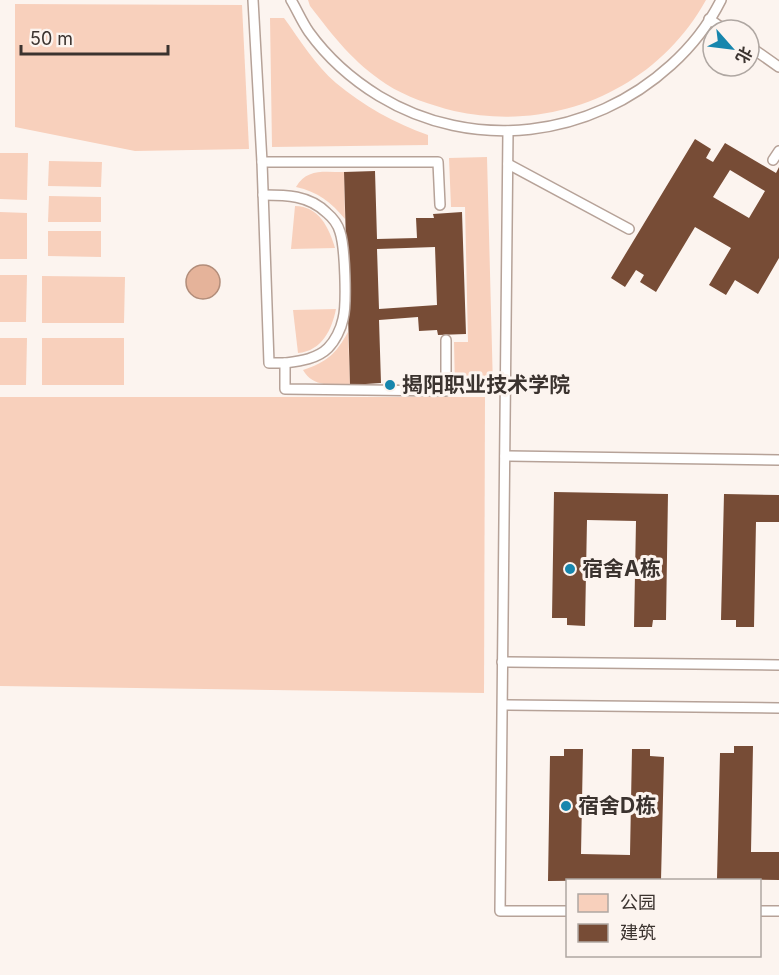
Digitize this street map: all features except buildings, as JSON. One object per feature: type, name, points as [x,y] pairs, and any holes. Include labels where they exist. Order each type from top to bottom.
[{"type":"lane","points":[[253,0],[262,162],[262,195],[269,363],[301,361],[316,356],[328,348],[343,321],[343,246],[340,232],[336,222],[320,206],[294,195],[262,195]]},
{"type":"lane","points":[[291,0],[309,32],[341,68],[379,96],[423,117],[469,129],[517,131],[565,124],[610,108],[651,83],[687,51],[701,31]]},
{"type":"lane","points":[[710,18],[721,0]]},
{"type":"lane","points":[[761,54],[779,67]]},
{"type":"lane","points":[[508,131],[500,911],[566,911]]},
{"type":"lane","points":[[773,160],[779,151]]},
{"type":"lane","points":[[262,162],[438,162],[440,205]]},
{"type":"lane","points":[[508,164],[629,229]]},
{"type":"lane","points":[[285,363],[285,389],[446,391],[447,340]]},
{"type":"lane","points":[[505,456],[779,460]]},
{"type":"lane","points":[[502,662],[779,665]]},
{"type":"lane","points":[[503,705],[779,708]]},
{"type":"lane","points":[[761,911],[779,911]]},
{"type":"green space","points":[[308,0],[706,0],[685,32],[660,58],[631,80],[599,98],[564,109],[529,116],[491,116],[436,106],[410,97],[386,84],[374,76],[345,48],[310,6]]},
{"type":"green space","points":[[15,4],[242,5],[249,149],[135,151],[15,127]]},
{"type":"green space","points":[[270,18],[284,18],[315,60],[336,83],[380,113],[428,135],[428,145],[272,147]]},
{"type":"green space","points":[[0,153],[28,153],[27,200],[0,199]]},
{"type":"green space","points":[[487,157],[493,388],[455,389],[454,342],[468,342],[465,207],[451,207],[449,158]]},
{"type":"green space","points":[[49,161],[102,162],[101,187],[48,186]]},
{"type":"green space","points":[[317,172],[344,172],[345,219],[324,198],[296,187],[305,177]]},
{"type":"green space","points":[[49,196],[101,197],[101,222],[48,222]]},
{"type":"green space","points":[[295,206],[317,214],[330,233],[335,248],[291,249]]},
{"type":"green space","points":[[0,212],[27,213],[27,259],[0,259]]},
{"type":"green space","points":[[48,231],[101,231],[101,257],[48,256]]},
{"type":"green space","points":[[0,275],[27,275],[26,322],[0,322]]},
{"type":"green space","points":[[42,276],[125,277],[124,323],[42,323]]},
{"type":"green space","points":[[336,309],[329,331],[320,343],[314,348],[298,353],[293,310]]},
{"type":"green space","points":[[348,332],[350,385],[324,384],[307,376],[303,370],[330,356]]},
{"type":"green space","points":[[0,338],[27,338],[26,385],[0,385]]},
{"type":"green space","points":[[42,338],[124,338],[124,385],[42,385]]},
{"type":"green space","points":[[0,397],[485,397],[484,693],[0,686]]},
{"type":"shaded area","points":[[203,265],[215,270],[220,282],[215,294],[203,299],[191,294],[186,282],[191,270]]},
{"type":"place","name":"揭阳职业技术学院","points":[[390,385]]},
{"type":"place","name":"宿舍A栋","points":[[570,569]]},
{"type":"place","name":"宿舍D栋","points":[[566,806]]}]
